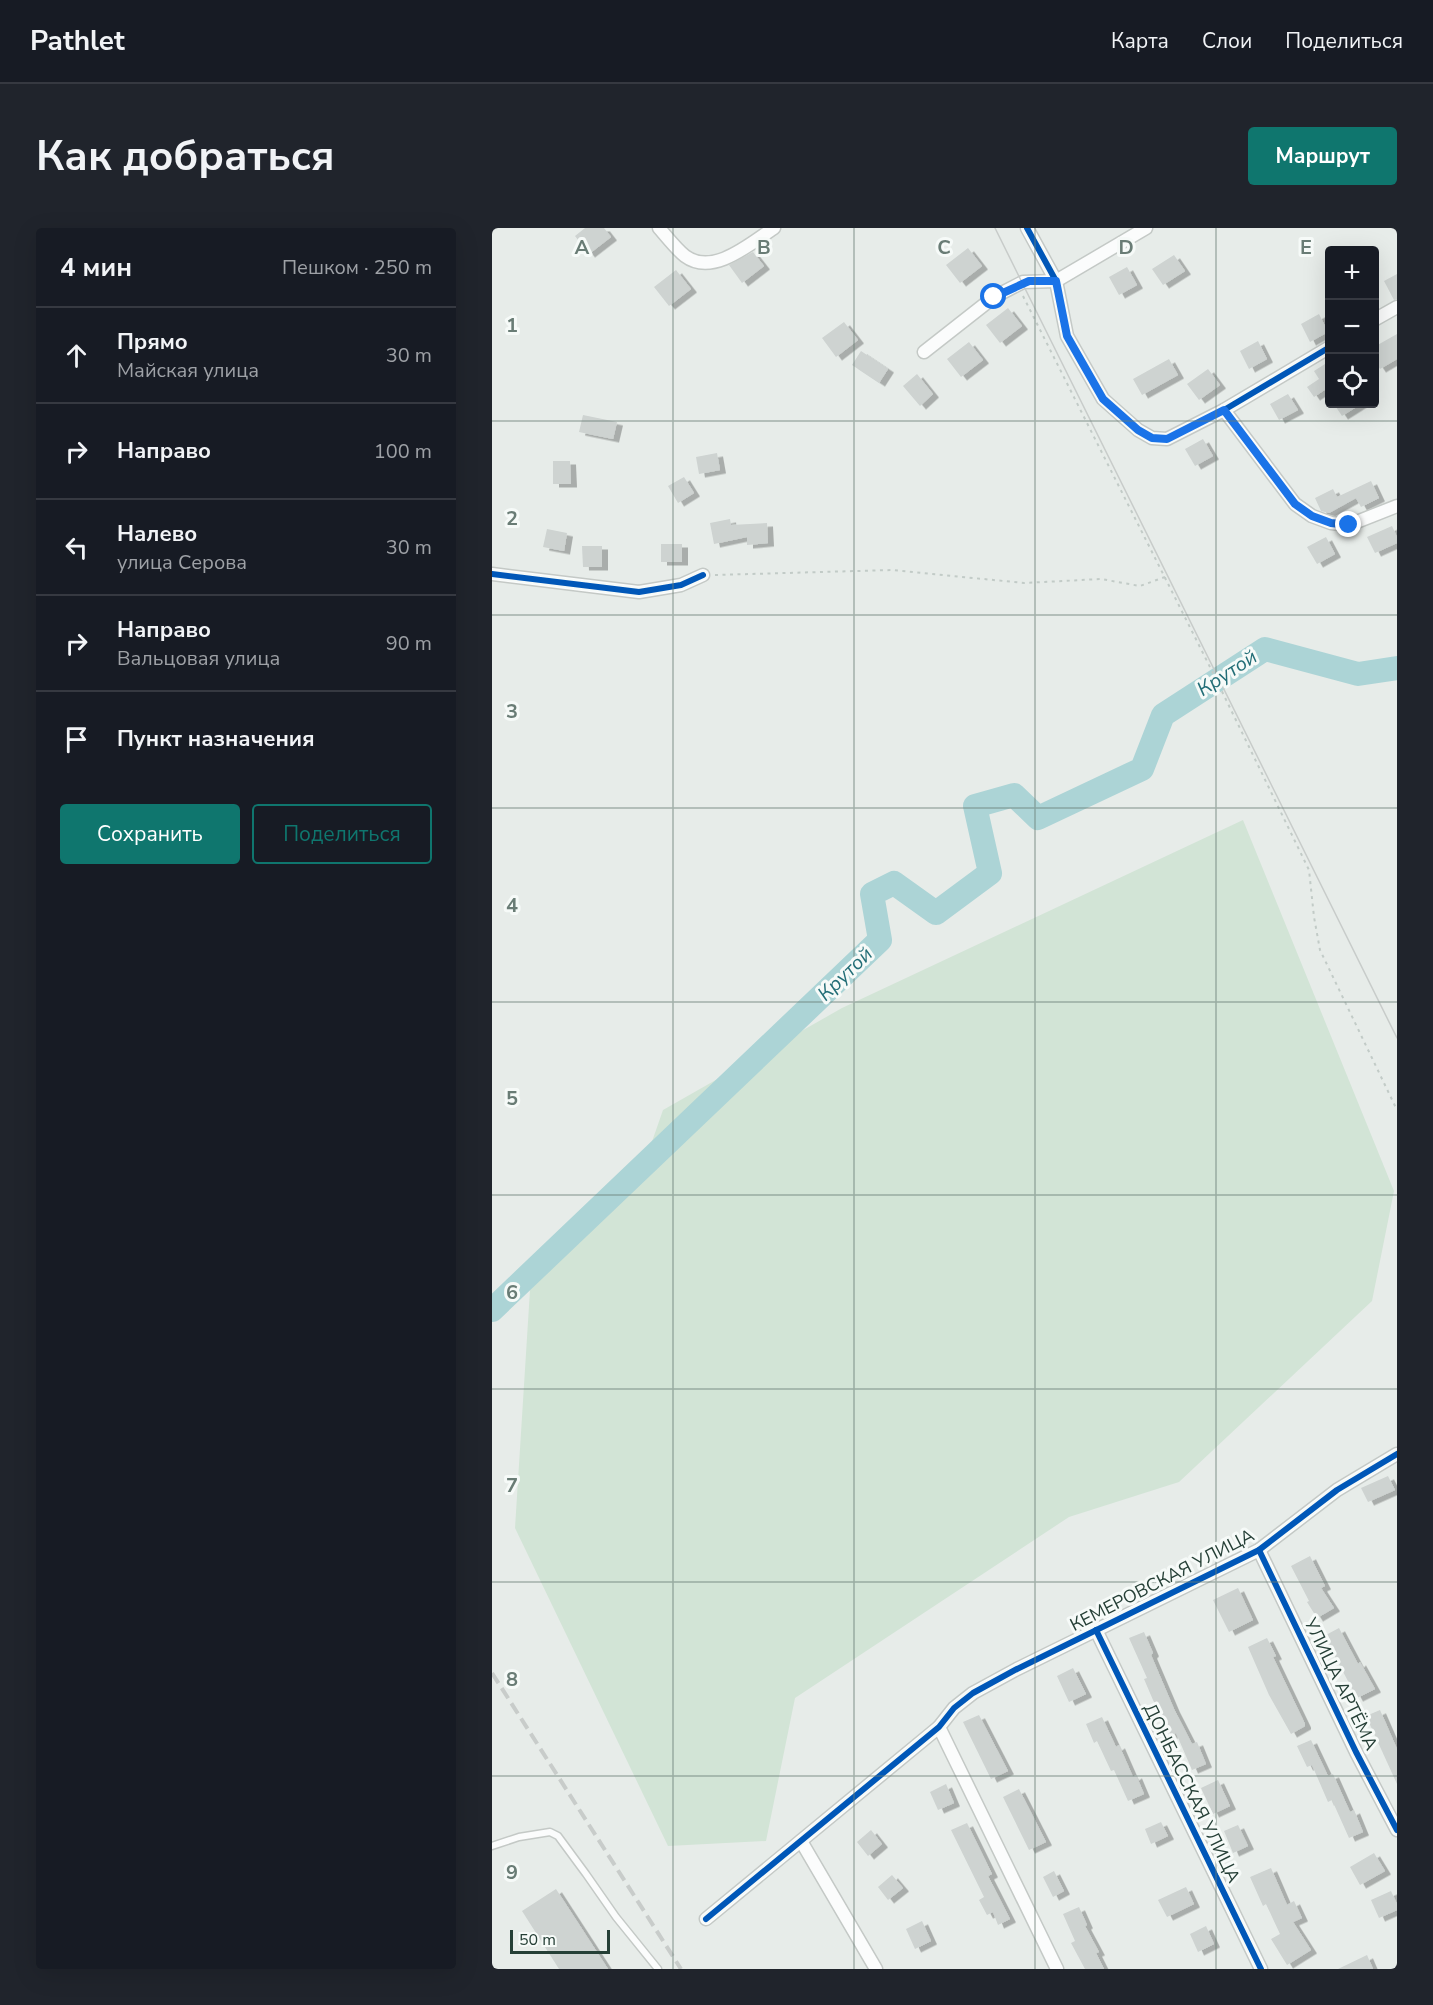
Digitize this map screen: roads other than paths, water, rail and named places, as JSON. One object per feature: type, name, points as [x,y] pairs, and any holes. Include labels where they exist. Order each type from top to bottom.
[{"type":"street","points":[[659,228],[685,256],[700,263],[716,262],[738,252],[774,228]]},
{"type":"street","points":[[1027,228],[1056,281],[1067,336],[1103,399],[1138,430],[1152,438],[1167,439],[1224,410],[1325,349]]},
{"type":"street","points":[[924,352],[994,297],[1029,281],[1056,281],[1146,228]]},
{"type":"street","points":[[1379,317],[1397,306]]},
{"type":"street","points":[[1224,410],[1295,504],[1312,516],[1331,523],[1349,525],[1397,506]]},
{"type":"street","points":[[492,574],[639,592],[681,585],[703,575]]},
{"type":"street","name":"КЕМЕРОВСКАЯ УЛИЦА","points":[[706,1919],[939,1727],[954,1708],[973,1693],[1259,1550],[1337,1490],[1397,1454]]},
{"type":"street","name":"УЛИЦА АРТЁМА","points":[[1259,1550],[1356,1752],[1397,1830]]},
{"type":"street","name":"ДОНБАССКАЯ УЛИЦА","points":[[1096,1630],[1261,1969]]},
{"type":"street","points":[[939,1727],[1057,1969]]},
{"type":"street","points":[[801,1840],[876,1969]]},
{"type":"lane","points":[[492,1846],[519,1837],[550,1832],[558,1836],[616,1917],[658,1969]]},
{"type":"waterway","name":"Крутой","points":[[492,1310],[880,940],[872,894],[894,883],[936,913],[990,873],[975,806],[1014,795],[1038,818],[1142,769],[1163,715],[1265,649],[1358,674],[1397,668]]},
{"type":"tram line","points":[[995,228],[1397,1038]]},
{"type":"railway","points":[[492,1673],[681,1969]]}]
